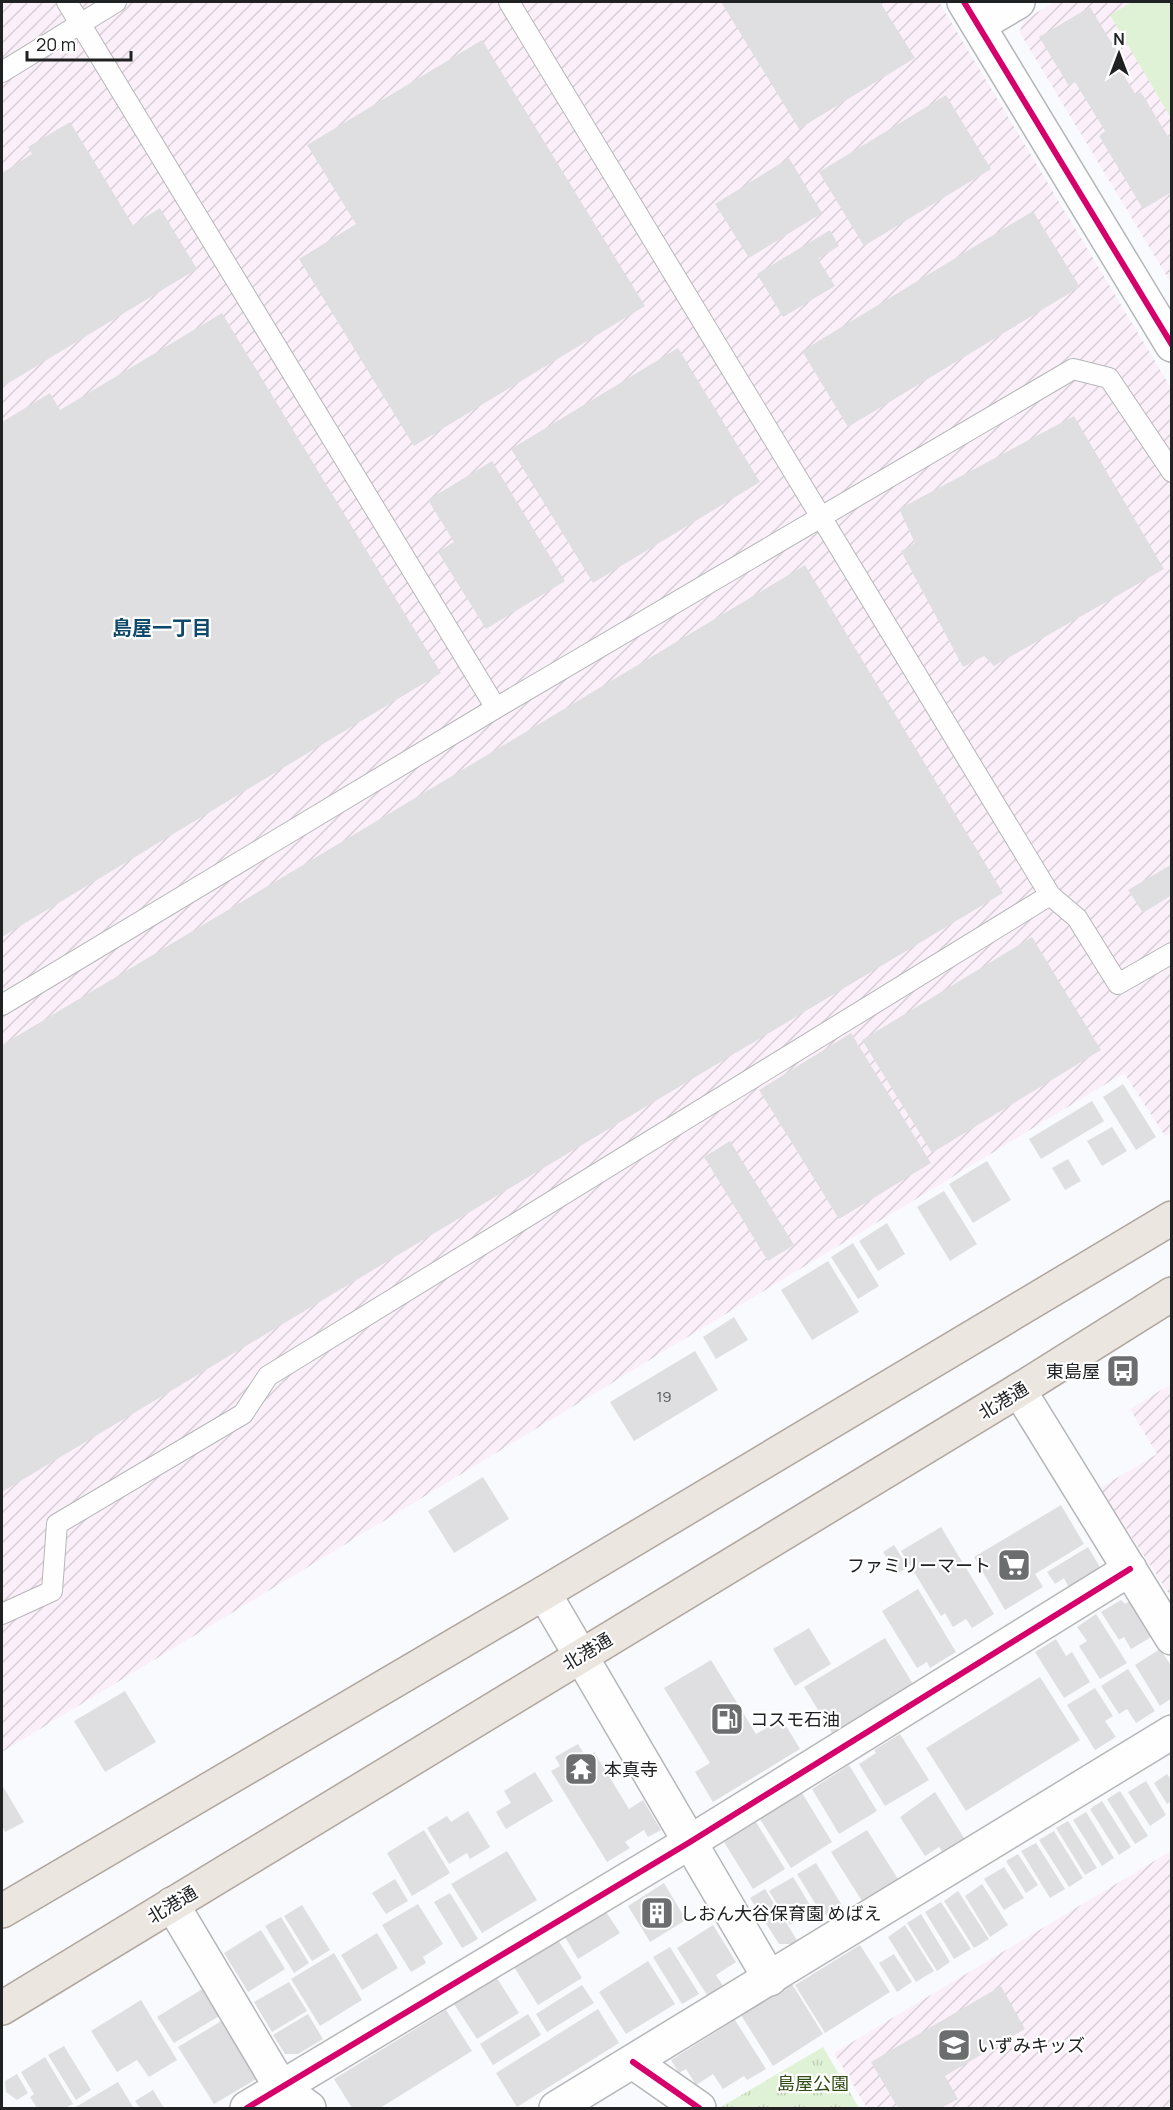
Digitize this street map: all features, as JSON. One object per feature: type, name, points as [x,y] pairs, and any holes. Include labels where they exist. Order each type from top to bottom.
[{"type":"main road","points":[[2,1911],[544,1593],[1172,1218]]},
{"type":"main road","name":"北港通","points":[[2,2008],[579,1655],[1019,1390],[1172,1294]]},
{"type":"street","points":[[1018,2],[972,13],[1172,345]]},
{"type":"street","points":[[1019,1390],[1172,1638]]},
{"type":"street","points":[[247,2109],[690,1842],[1130,1569]]},
{"type":"street","points":[[544,1593],[770,1979]]},
{"type":"street","points":[[556,2109],[1172,1732]]},
{"type":"street","points":[[172,1904],[282,2089],[309,2109]]},
{"type":"street","points":[[633,2062],[699,2109]]},
{"type":"lane","points":[[67,2],[496,708]]},
{"type":"lane","points":[[2,72],[116,2]]},
{"type":"lane","points":[[509,2],[1050,895],[1077,918],[1118,984],[1172,953]]},
{"type":"lane","points":[[2,1005],[496,708],[1073,369],[1109,378],[1172,472]]},
{"type":"lane","points":[[2,1614],[52,1591],[57,1524],[243,1414],[268,1376],[1050,895]]},
{"type":"shaded area","points":[[2,2],[939,2],[1171,388],[1171,1132],[1165,1136],[1124,1073],[2,1752]]},
{"type":"shaded area","points":[[1055,2],[1171,2],[1171,283],[1020,33],[1022,21]]},
{"type":"shaded area","points":[[1171,1384],[1171,1597],[1100,1488],[1157,1454],[1130,1409]]},
{"type":"shaded area","points":[[1171,1851],[1171,2108],[867,2108],[834,2053]]},
{"type":"green space","points":[[1132,2],[1171,2],[1171,118],[1110,15]]},
{"type":"green space","name":"島屋公園","points":[[823,2047],[859,2108],[721,2107]]},
{"type":"building","points":[[721,2],[880,2],[915,58],[799,129]]},
{"type":"building","points":[[1090,7],[1119,55],[1113,58],[1136,95],[1141,92],[1172,143],[1172,192],[1143,209],[1099,136],[1105,131],[1075,82],[1069,86],[1039,37]]},
{"type":"building","points":[[482,40],[645,306],[414,446],[299,259],[356,224],[307,145]]},
{"type":"building","points":[[946,95],[991,169],[864,246],[819,172]]},
{"type":"building","points":[[70,122],[133,225],[160,208],[197,269],[2,387],[2,173],[32,154],[28,147]]},
{"type":"building","points":[[789,158],[822,213],[749,258],[715,204]]},
{"type":"building","points":[[1033,211],[1080,287],[848,427],[802,351]]},
{"type":"building","points":[[830,230],[839,246],[818,259],[835,286],[783,317],[757,274]]},
{"type":"building","points":[[222,313],[441,673],[2,937],[2,422],[50,393],[60,410]]},
{"type":"building","points":[[678,348],[760,482],[593,583],[511,449]]},
{"type":"building","points":[[1074,416],[1164,569],[994,666],[984,656],[963,667],[901,551],[915,543],[899,509]]},
{"type":"building","points":[[492,461],[565,581],[486,629],[438,552],[454,542],[428,500]]},
{"type":"building","points":[[805,565],[1003,893],[2,1492],[2,1045]]},
{"type":"building","points":[[1172,864],[1172,895],[1143,913],[1128,890]]},
{"type":"building","points":[[1032,937],[1101,1050],[932,1153],[862,1040]]},
{"type":"building","points":[[851,1033],[931,1163],[839,1219],[759,1090]]},
{"type":"building","points":[[1123,1084],[1156,1137],[1136,1150],[1103,1097]]},
{"type":"building","points":[[1092,1101],[1104,1121],[1041,1159],[1029,1139]]},
{"type":"building","points":[[1112,1127],[1127,1151],[1102,1166],[1087,1141]]},
{"type":"building","points":[[730,1141],[794,1245],[768,1261],[704,1157]]},
{"type":"building","points":[[1068,1159],[1081,1181],[1065,1190],[1052,1168]]},
{"type":"building","points":[[987,1161],[1011,1200],[973,1223],[949,1184]]},
{"type":"building","points":[[944,1191],[977,1244],[950,1261],[917,1207]]},
{"type":"building","points":[[887,1223],[905,1254],[878,1271],[859,1241]]},
{"type":"building","points":[[853,1243],[879,1286],[858,1299],[831,1257]]},
{"type":"building","points":[[828,1261],[859,1312],[812,1340],[781,1290]]},
{"type":"building","points":[[734,1317],[748,1340],[716,1359],[703,1337]]},
{"type":"building","points":[[695,1351],[718,1390],[634,1441],[610,1402]]},
{"type":"building","points":[[483,1477],[509,1519],[454,1553],[428,1511]]},
{"type":"building","name":"ファミリーマート","points":[[1061,1505],[1084,1544],[1035,1574],[1043,1587],[1005,1610],[974,1557]]},
{"type":"building","points":[[941,1527],[994,1614],[972,1628],[966,1619],[953,1627],[945,1613],[941,1616],[901,1551]]},
{"type":"building","points":[[894,1545],[908,1567],[897,1574],[883,1552]]},
{"type":"building","points":[[1088,1547],[1101,1569],[1069,1588],[1064,1578],[1055,1584],[1047,1572]]},
{"type":"building","points":[[918,1589],[956,1652],[930,1668],[927,1662],[917,1668],[882,1611]]},
{"type":"building","points":[[1121,1600],[1125,1604],[1131,1600],[1153,1636],[1131,1649],[1124,1637],[1119,1640],[1101,1612]]},
{"type":"building","points":[[1096,1614],[1127,1663],[1100,1679],[1079,1646],[1087,1641],[1077,1627]]},
{"type":"building","points":[[809,1628],[831,1664],[795,1686],[773,1649]]},
{"type":"building","points":[[885,1638],[913,1684],[832,1733],[804,1687]]},
{"type":"building","points":[[1056,1639],[1066,1656],[1072,1652],[1090,1682],[1064,1698],[1035,1652]]},
{"type":"building","points":[[1160,1649],[1172,1667],[1172,1698],[1160,1706],[1135,1665]]},
{"type":"building","points":[[711,1660],[756,1734],[782,1719],[800,1749],[713,1802],[695,1772],[710,1763],[664,1688]]},
{"type":"building","points":[[1128,1669],[1155,1711],[1136,1723],[1127,1709],[1119,1714],[1101,1686]]},
{"type":"building","points":[[1040,1677],[1080,1740],[966,1811],[926,1748]]},
{"type":"building","points":[[1095,1688],[1113,1716],[1105,1721],[1116,1737],[1095,1750],[1067,1705]]},
{"type":"building","points":[[125,1691],[156,1742],[105,1772],[74,1721]]},
{"type":"building","points":[[900,1734],[929,1780],[885,1806],[859,1764],[876,1753],[874,1750]]},
{"type":"building","points":[[578,1744],[586,1757],[594,1752],[629,1809],[643,1800],[661,1830],[648,1837],[644,1830],[625,1842],[630,1848],[607,1862],[551,1771],[560,1766],[555,1757]]},
{"type":"building","points":[[849,1765],[877,1811],[839,1834],[812,1789]]},
{"type":"building","points":[[535,1772],[553,1801],[506,1829],[496,1812],[511,1803],[504,1791]]},
{"type":"building","points":[[1167,1774],[1172,1781],[1172,1801],[1167,1804],[1154,1783]]},
{"type":"building","points":[[1146,1781],[1166,1815],[1150,1826],[1128,1792]]},
{"type":"building","points":[[2,1785],[24,1822],[5,1832],[2,1826]]},
{"type":"building","points":[[1120,1791],[1148,1836],[1135,1844],[1107,1799]]},
{"type":"building","points":[[935,1792],[966,1841],[944,1854],[939,1847],[925,1856],[900,1817]]},
{"type":"building","points":[[802,1793],[832,1842],[791,1868],[760,1819]]},
{"type":"building","points":[[1102,1801],[1131,1847],[1119,1855],[1090,1809]]},
{"type":"building","points":[[468,1811],[490,1847],[470,1859],[467,1853],[449,1864],[427,1828],[447,1816],[451,1822]]},
{"type":"building","points":[[1086,1812],[1114,1858],[1102,1866],[1073,1820]]},
{"type":"building","points":[[1068,1821],[1097,1868],[1085,1875],[1056,1828]]},
{"type":"building","points":[[756,1822],[785,1869],[753,1889],[724,1842]]},
{"type":"building","points":[[424,1830],[450,1873],[412,1896],[387,1853]]},
{"type":"building","points":[[867,1830],[898,1879],[862,1901],[831,1852]]},
{"type":"building","points":[[1054,1831],[1083,1878],[1069,1887],[1039,1840]]},
{"type":"building","points":[[1036,1843],[1065,1889],[1050,1898],[1021,1851]]},
{"type":"building","points":[[507,1851],[537,1900],[482,1933],[451,1884]]},
{"type":"building","points":[[1018,1854],[1038,1885],[1026,1893],[1006,1861]]},
{"type":"building","points":[[816,1863],[846,1912],[830,1922],[823,1909],[820,1911],[797,1874]]},
{"type":"building","points":[[1004,1867],[1024,1898],[1004,1910],[984,1879]]},
{"type":"building","points":[[793,1877],[813,1910],[790,1925],[769,1891]]},
{"type":"building","points":[[395,1879],[408,1901],[386,1914],[372,1893]]},
{"type":"building","name":"しおん大谷保育園 めばえ","points":[[664,1883],[686,1920],[650,1942],[628,1906]]},
{"type":"building","points":[[982,1884],[1008,1925],[990,1937],[965,1896]]},
{"type":"building","points":[[765,1889],[797,1940],[792,1944],[779,1944],[750,1898]]},
{"type":"building","points":[[958,1891],[989,1939],[974,1948],[944,1901]]},
{"type":"building","points":[[450,1893],[478,1939],[462,1948],[434,1902]]},
{"type":"building","points":[[941,1902],[971,1949],[954,1959],[925,1912]]},
{"type":"building","points":[[418,1904],[443,1944],[423,1957],[426,1963],[411,1972],[382,1925]]},
{"type":"building","points":[[302,1905],[330,1950],[312,1961],[284,1916]]},
{"type":"building","points":[[606,1912],[620,1933],[578,1959],[565,1937]]},
{"type":"building","points":[[921,1914],[950,1962],[937,1971],[907,1923]]},
{"type":"building","points":[[281,1917],[309,1963],[294,1973],[265,1926]]},
{"type":"building","points":[[713,1925],[736,1962],[716,1975],[723,1986],[707,1995],[677,1948]]},
{"type":"building","points":[[905,1925],[934,1971],[916,1982],[888,1937]]},
{"type":"building","points":[[261,1930],[285,1969],[248,1992],[224,1953]]},
{"type":"building","points":[[377,1933],[398,1968],[362,1990],[341,1955]]},
{"type":"building","points":[[558,1940],[582,1978],[538,2005],[514,1967]]},
{"type":"building","points":[[860,1945],[890,1992],[825,2033],[795,1985]]},
{"type":"building","points":[[670,1947],[699,1994],[682,2004],[653,1957]]},
{"type":"building","points":[[334,1953],[362,2000],[320,2026],[291,1979]]},
{"type":"building","points":[[894,1954],[912,1982],[897,1992],[879,1963]]},
{"type":"building","points":[[648,1961],[675,2004],[626,2034],[599,1992]]},
{"type":"building","points":[[497,1978],[519,2013],[477,2039],[454,2004]]},
{"type":"building","points":[[289,1982],[307,2011],[272,2032],[254,2002]]},
{"type":"building","points":[[792,1984],[823,2034],[773,2066],[741,2015]]},
{"type":"building","points":[[582,1985],[594,2003],[547,2032],[536,2014]]},
{"type":"building","points":[[1001,1986],[1025,2029],[945,2076],[958,2099],[941,2108],[898,2108],[871,2062]]},
{"type":"building","points":[[204,1988],[221,2015],[174,2043],[157,2017]]},
{"type":"building","points":[[141,2000],[177,2060],[149,2077],[137,2060],[117,2072],[91,2031]]},
{"type":"building","points":[[598,2009],[619,2043],[517,2107],[496,2073]]},
{"type":"building","points":[[446,2010],[472,2051],[380,2108],[352,2108],[334,2079]]},
{"type":"building","points":[[308,2014],[323,2039],[298,2054],[285,2054],[273,2035]]},
{"type":"building","points":[[528,2014],[541,2035],[493,2065],[480,2044]]},
{"type":"building","points":[[223,2020],[258,2078],[214,2104],[178,2047]]},
{"type":"building","points":[[735,2020],[766,2069],[747,2080],[744,2076],[723,2089],[713,2074],[696,2085],[686,2069],[679,2073],[671,2060]]},
{"type":"building","points":[[64,2046],[91,2090],[76,2100],[48,2055]]},
{"type":"building","points":[[45,2057],[73,2104],[65,2108],[37,2108],[30,2097],[34,2094],[21,2072]]},
{"type":"building","points":[[17,2074],[28,2093],[17,2100],[6,2092],[5,2081]]},
{"type":"building","points":[[118,2082],[133,2107],[74,2108]]},
{"type":"building","points":[[153,2090],[164,2108],[140,2108],[135,2101]]},
{"type":"cycle path","points":[[964,2],[1172,345]]},
{"type":"cycle path","points":[[247,2108],[690,1842],[1130,1569]]},
{"type":"cycle path","points":[[633,2062],[699,2108]]},
{"type":"place","name":"東島屋","points":[[1123,1371]]},
{"type":"place","name":"ファミリーマート","points":[[1014,1565]]},
{"type":"place","name":"コスモ石油","points":[[727,1719]]},
{"type":"place","name":"本真寺","points":[[581,1769]]},
{"type":"place","name":"しおん大谷保育園 めばえ","points":[[657,1913]]},
{"type":"place","name":"いずみキッズ","points":[[954,2045]]},
{"type":"district","name":"島屋一丁目","points":[[162,627]]}]
